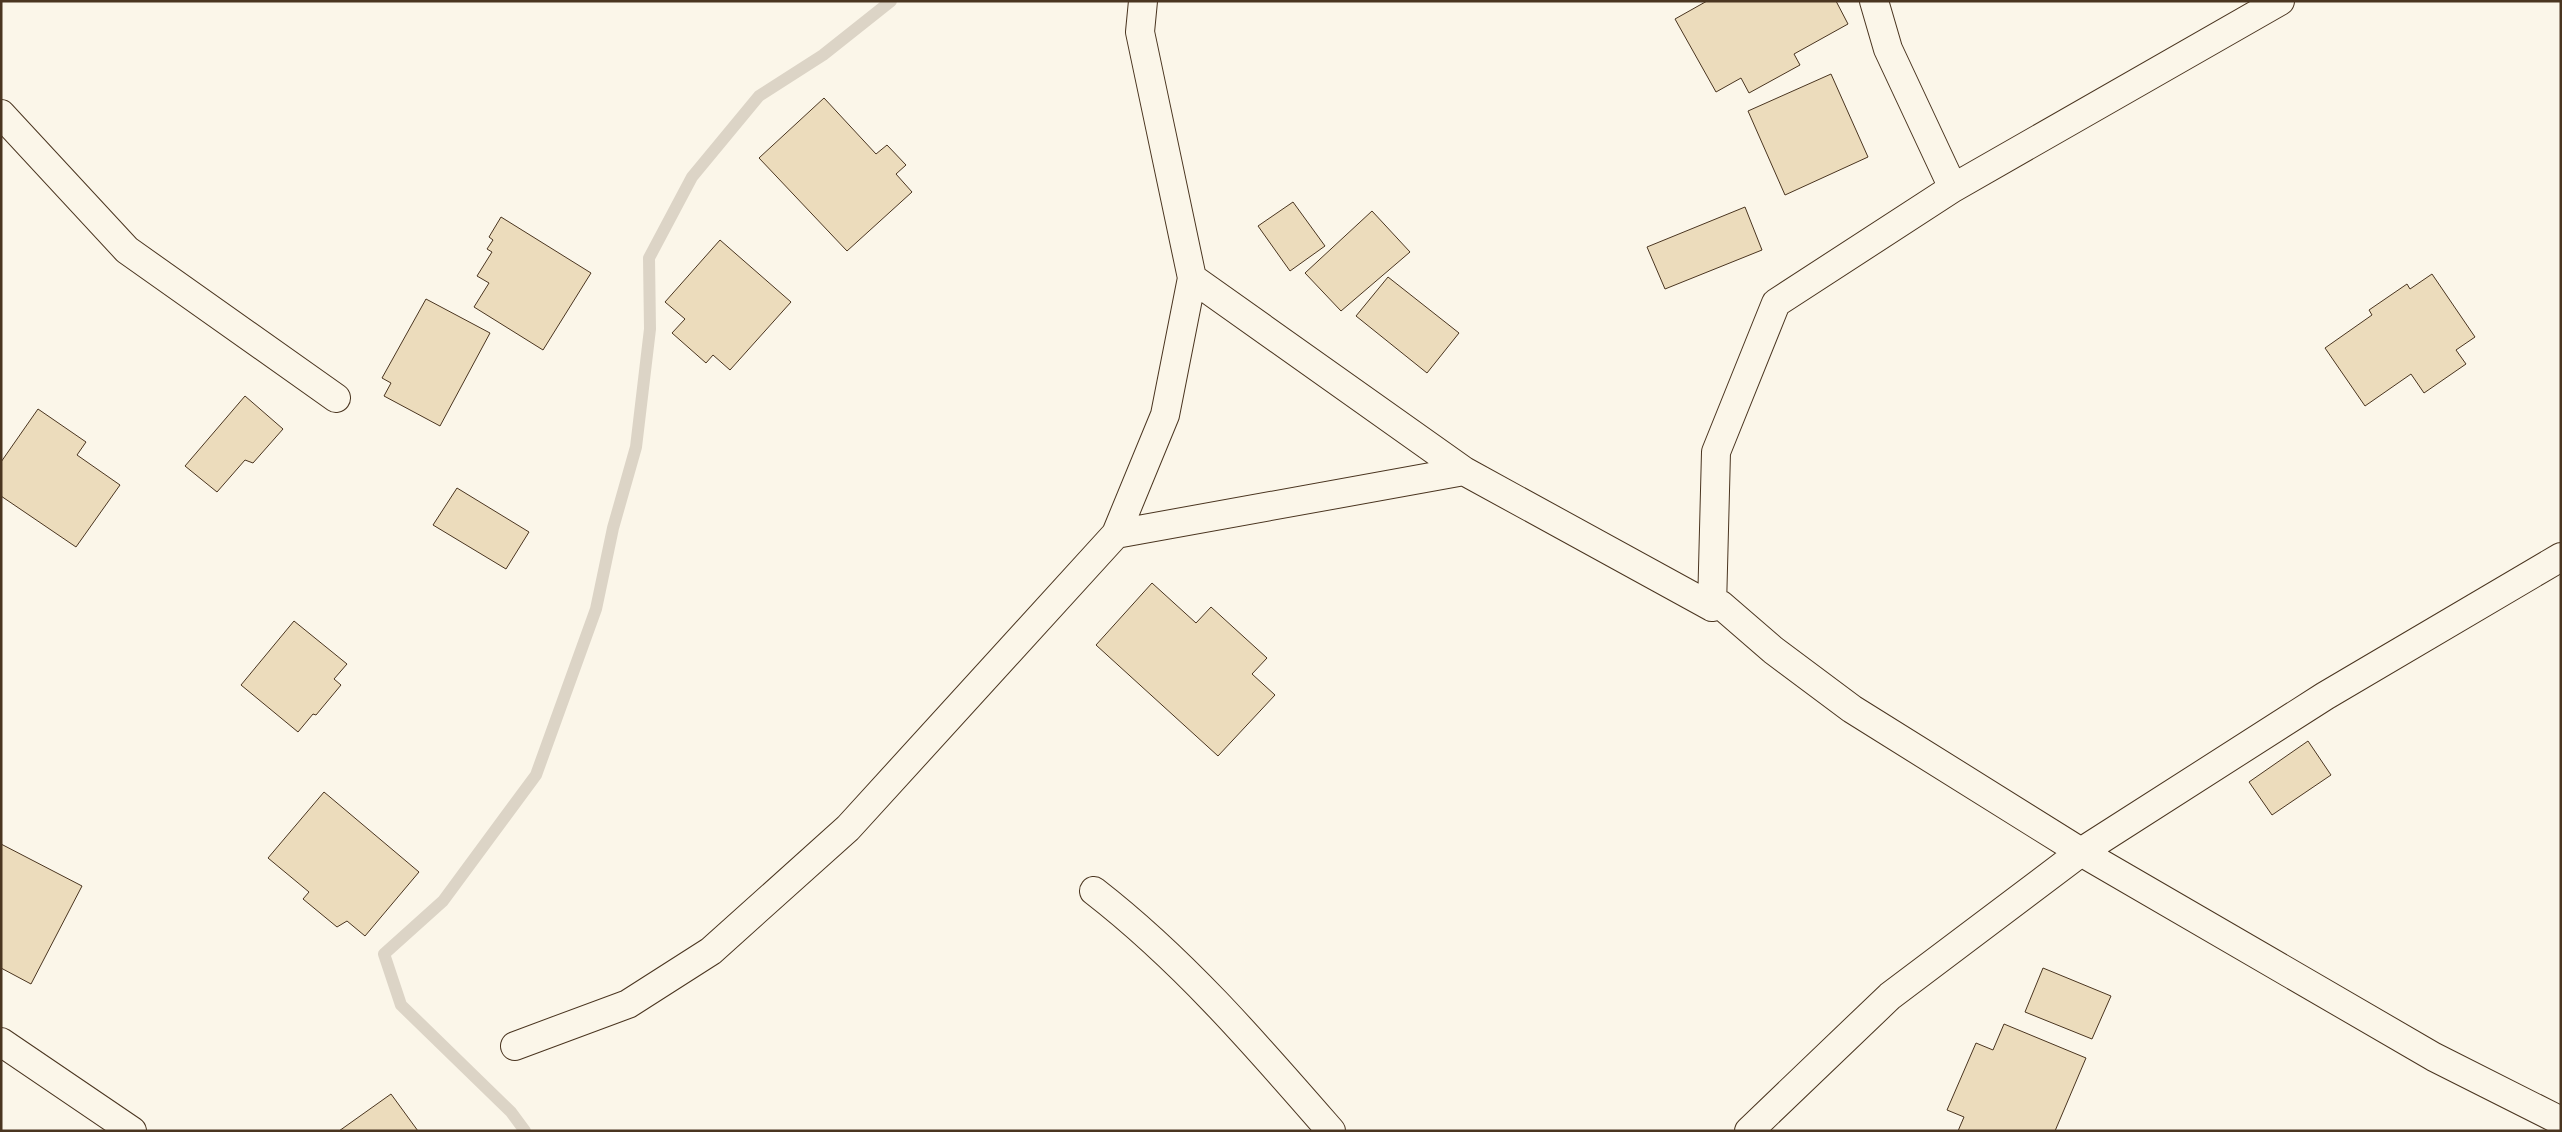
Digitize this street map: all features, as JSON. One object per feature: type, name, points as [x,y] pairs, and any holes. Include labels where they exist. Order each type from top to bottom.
[{"type":"street","points":[[515,1046],[628,1004],[711,951],[848,828],[1116,534],[1165,415],[1192,278],[1140,32],[1143,1]]},
{"type":"street","points":[[1874,1],[1888,49],[1953,188]]},
{"type":"street","points":[[1712,607],[1716,452],[1776,303],[1953,188],[2280,1]]},
{"type":"street","points":[[1,114],[128,250],[336,398]]},
{"type":"street","points":[[1192,278],[1464,471],[1712,607],[1721,605],[1773,650],[1852,709],[2081,852],[2434,1057],[2561,1121]]},
{"type":"street","points":[[1116,534],[1464,471]]},
{"type":"street","points":[[1750,1131],[1890,996],[2081,852],[2325,696],[2561,557]]},
{"type":"street","points":[[1094,891],[1140,927],[1186,971],[1330,1131]]},
{"type":"street","points":[[1,1042],[132,1131]]},
{"type":"building","points":[[1707,1],[1836,1],[1848,24],[1794,54],[1800,65],[1749,93],[1741,78],[1716,92],[1675,19]]},
{"type":"building","points":[[1831,74],[1868,157],[1785,195],[1748,111]]},
{"type":"building","points":[[824,98],[876,154],[887,145],[906,165],[896,174],[912,192],[847,251],[759,158]]},
{"type":"building","points":[[1293,202],[1325,246],[1290,271],[1258,226]]},
{"type":"building","points":[[1745,207],[1762,250],[1665,289],[1647,247]]},
{"type":"building","points":[[1372,211],[1410,252],[1341,311],[1305,273]]},
{"type":"building","points":[[501,217],[591,273],[543,350],[474,307],[489,283],[477,276],[492,252],[487,249],[493,240],[489,237]]},
{"type":"building","points":[[720,240],[791,302],[730,370],[713,355],[706,363],[672,333],[685,319],[665,302]]},
{"type":"building","points":[[2432,274],[2475,337],[2456,350],[2466,364],[2424,393],[2411,374],[2365,406],[2325,348],[2372,315],[2369,310],[2407,284],[2410,289]]},
{"type":"building","points":[[1388,277],[1459,333],[1427,373],[1356,316]]},
{"type":"building","points":[[426,299],[490,333],[440,426],[384,396],[391,383],[382,378]]},
{"type":"building","points":[[245,396],[283,429],[253,463],[245,460],[217,492],[185,466]]},
{"type":"building","points":[[38,409],[86,442],[77,455],[120,485],[76,547],[1,496],[1,462]]},
{"type":"building","points":[[457,488],[529,532],[506,569],[433,525]]},
{"type":"building","points":[[1152,583],[1196,623],[1211,607],[1267,658],[1252,674],[1275,695],[1218,756],[1096,645]]},
{"type":"building","points":[[294,621],[347,664],[334,679],[341,685],[316,715],[313,714],[298,732],[241,685]]},
{"type":"building","points":[[2308,741],[2331,775],[2272,815],[2249,782]]},
{"type":"building","points":[[324,792],[419,872],[365,936],[347,921],[337,927],[303,899],[309,892],[268,858]]},
{"type":"building","points":[[1,844],[82,886],[31,984],[1,968]]},
{"type":"building","points":[[2043,968],[2111,996],[2092,1039],[2025,1012]]},
{"type":"building","points":[[2004,1024],[2086,1058],[2055,1131],[1958,1131],[1964,1117],[1947,1110],[1976,1043],[1993,1050]]},
{"type":"building","points":[[391,1094],[418,1131],[339,1131]]},
{"type":"waterway","points":[[525,1131],[511,1112],[401,1005],[384,954],[443,901],[536,775],[596,609],[613,528],[636,447],[650,329],[649,258],[692,177],[759,96],[823,55],[891,1]]}]
